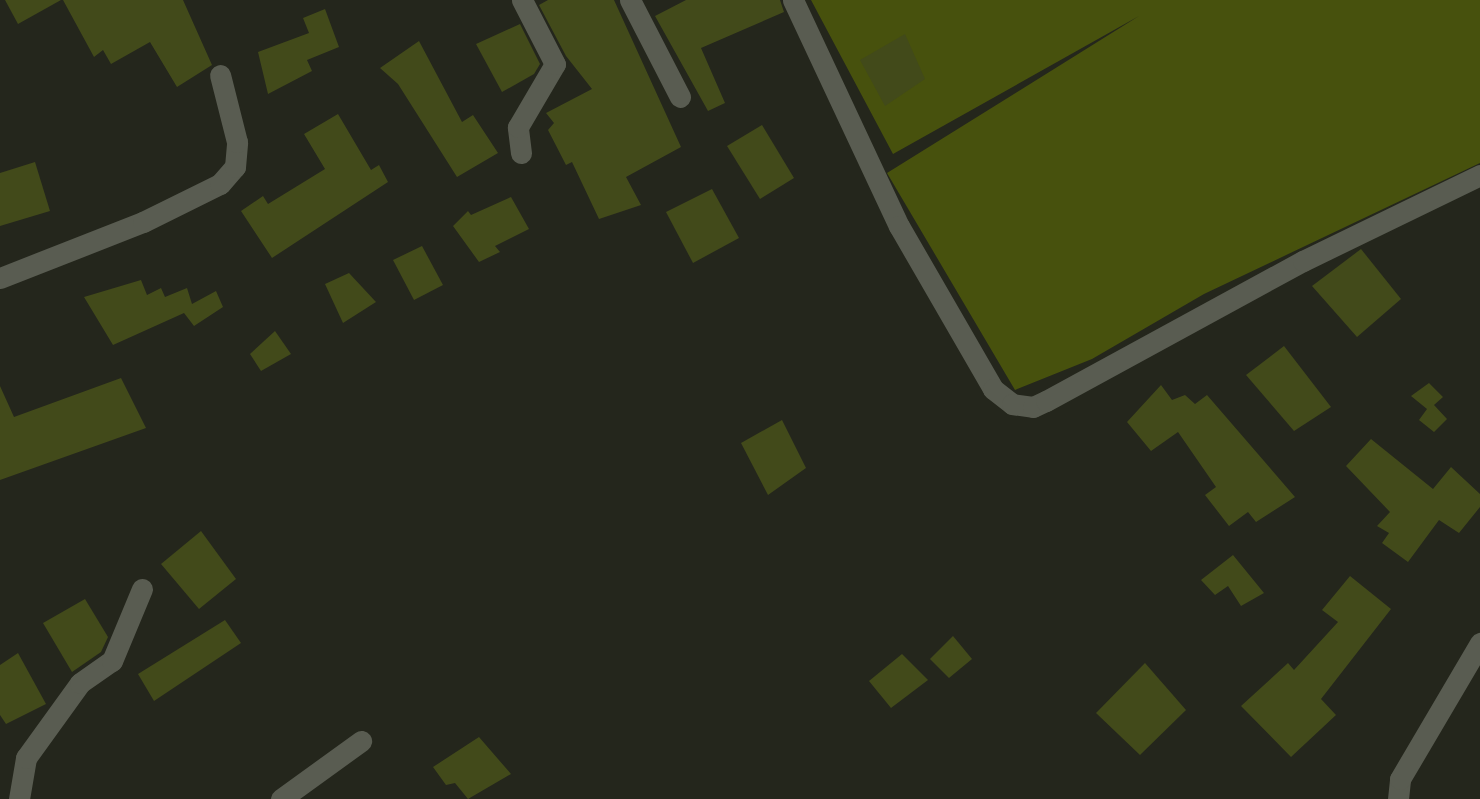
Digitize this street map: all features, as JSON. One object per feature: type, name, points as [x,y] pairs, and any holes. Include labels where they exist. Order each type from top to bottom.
[{"type":"street","points":[[521,153],[518,127],[555,64],[522,0]]},
{"type":"street","points":[[631,0],[680,97]]},
{"type":"street","points":[[793,0],[899,226],[993,389],[1023,407],[1046,401],[1303,261],[1480,175]]},
{"type":"street","points":[[0,278],[143,222],[220,184],[235,167],[237,142],[220,75]]},
{"type":"street","points":[[19,799],[26,758],[80,683],[112,661],[142,589]]},
{"type":"street","points":[[1395,797],[1480,643]]},
{"type":"street","points":[[281,799],[361,741]]},
{"type":"green space","points":[[811,0],[1480,0],[1480,163],[1204,294],[1092,359],[1015,390],[887,173],[1139,16],[893,154]]},
{"type":"building","points":[[5,0],[61,0],[18,24]]},
{"type":"building","points":[[63,0],[183,0],[212,65],[177,87],[150,42],[111,64],[103,50],[94,57]]},
{"type":"building","points":[[548,0],[614,0],[681,147],[626,177],[641,205],[599,219],[572,162],[566,165],[548,130],[554,123],[546,113],[592,89],[566,56],[539,5]]},
{"type":"building","points":[[686,0],[780,0],[784,12],[701,48],[725,103],[708,111],[655,16]]},
{"type":"building","points":[[325,9],[339,47],[307,60],[312,71],[268,94],[258,52],[309,33],[303,18]]},
{"type":"building","points":[[520,24],[540,64],[534,74],[502,92],[476,44]]},
{"type":"building","points":[[905,34],[925,79],[885,106],[860,60]]},
{"type":"building","points":[[419,41],[462,122],[473,115],[498,153],[457,177],[398,84],[380,68]]},
{"type":"building","points":[[338,114],[371,170],[379,165],[388,182],[272,258],[241,211],[263,196],[268,204],[325,169],[304,134]]},
{"type":"building","points":[[762,125],[794,178],[760,199],[727,146]]},
{"type":"building","points":[[35,162],[50,211],[0,226],[0,173]]},
{"type":"building","points":[[712,189],[739,238],[693,263],[666,212]]},
{"type":"building","points":[[511,197],[529,229],[495,246],[500,252],[479,262],[453,226],[468,211],[471,215]]},
{"type":"building","points":[[422,246],[443,285],[414,300],[393,260]]},
{"type":"building","points":[[1361,249],[1401,299],[1357,337],[1312,286]]},
{"type":"building","points":[[349,273],[376,302],[343,323],[325,284]]},
{"type":"building","points":[[141,280],[147,295],[161,288],[165,297],[187,288],[192,304],[216,291],[223,307],[194,326],[184,313],[113,345],[84,297]]},
{"type":"building","points":[[275,331],[291,354],[261,371],[250,354]]},
{"type":"building","points":[[1284,346],[1331,407],[1294,431],[1246,375]]},
{"type":"building","points":[[121,378],[146,428],[0,480],[0,386],[14,417]]},
{"type":"building","points":[[1429,383],[1443,397],[1434,405],[1447,419],[1434,432],[1419,420],[1427,409],[1411,396]]},
{"type":"building","points":[[1161,385],[1172,400],[1185,395],[1195,404],[1207,395],[1295,497],[1256,522],[1248,512],[1229,526],[1205,495],[1216,487],[1178,432],[1151,451],[1127,422]]},
{"type":"building","points":[[782,420],[806,468],[768,495],[741,443]]},
{"type":"building","points":[[1371,439],[1433,489],[1451,467],[1480,494],[1480,507],[1459,533],[1439,520],[1408,562],[1382,543],[1389,533],[1377,526],[1390,512],[1346,466]]},
{"type":"building","points":[[201,531],[236,579],[199,609],[161,564]]},
{"type":"building","points":[[1233,555],[1264,593],[1241,606],[1228,586],[1215,595],[1201,580]]},
{"type":"building","points":[[1350,576],[1391,609],[1321,699],[1336,715],[1291,757],[1241,706],[1288,663],[1294,670],[1338,622],[1322,610]]},
{"type":"building","points":[[85,599],[108,637],[101,652],[72,672],[43,623]]},
{"type":"building","points":[[225,620],[241,643],[154,701],[138,674]]},
{"type":"building","points":[[953,636],[972,659],[949,678],[930,659]]},
{"type":"building","points":[[18,653],[46,704],[6,724],[0,715],[0,665]]},
{"type":"building","points":[[902,654],[928,680],[891,708],[869,681]]},
{"type":"building","points":[[1145,663],[1186,710],[1140,755],[1096,713]]},
{"type":"building","points":[[479,737],[511,774],[468,799],[455,783],[446,785],[433,767]]}]
